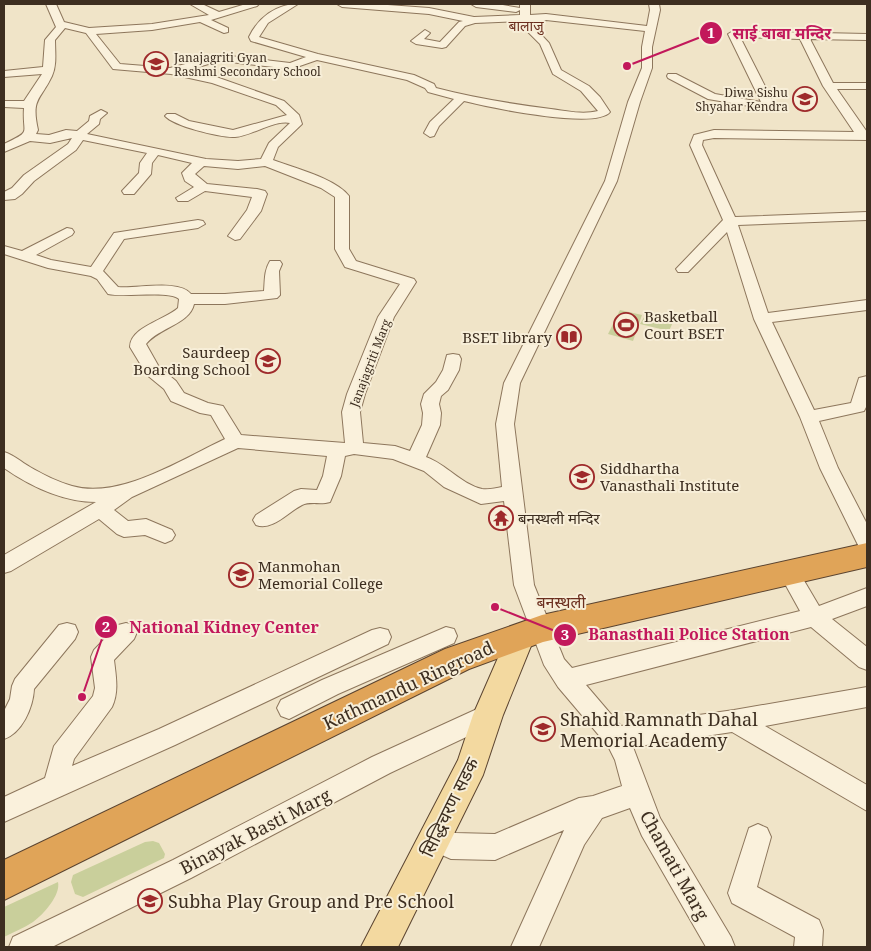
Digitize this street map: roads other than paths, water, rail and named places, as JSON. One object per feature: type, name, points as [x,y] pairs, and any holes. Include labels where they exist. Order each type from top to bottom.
[{"type":"highway","name":"Kathmandu Ringroad","points":[[4,880],[457,659],[532,632],[867,555]]},
{"type":"main road","name":"सिद्धिचरण सडक","points":[[379,947],[472,765],[488,715],[532,632]]},
{"type":"street","points":[[4,148],[22,140],[32,130],[29,111],[30,100],[47,75],[50,40],[61,27],[51,4]]},
{"type":"street","points":[[195,4],[217,15]]},
{"type":"street","points":[[60,24],[89,31],[166,26],[201,19],[254,4]]},
{"type":"street","points":[[293,4],[263,20],[254,37],[258,41],[316,57],[410,77],[439,92],[531,112],[593,117],[602,114],[617,104]]},
{"type":"street","points":[[342,4],[429,11],[474,20]]},
{"type":"street","points":[[476,4],[651,29]]},
{"type":"street","name":"Chamati Marg","points":[[654,4],[647,47],[647,68],[617,104],[611,181],[528,346],[512,383],[505,424],[514,492],[518,545],[532,632],[566,680],[616,738],[626,758],[637,793],[651,827],[721,947]]},
{"type":"street","points":[[425,33],[416,41],[442,45],[462,24],[524,10]]},
{"type":"street","points":[[524,10],[529,30],[548,50],[556,72],[617,104]]},
{"type":"street","points":[[201,19],[224,30]]},
{"type":"street","points":[[4,140],[50,139],[66,134],[189,158],[200,163],[237,164],[266,162],[279,139],[296,124],[295,117],[280,103],[215,80],[171,71],[117,67],[89,31]]},
{"type":"street","points":[[672,76],[712,97],[753,105],[768,104],[734,34],[867,37]]},
{"type":"street","points":[[804,36],[829,86],[865,136]]},
{"type":"street","points":[[171,71],[212,60],[230,59],[291,66],[316,57]]},
{"type":"street","points":[[4,74],[48,70]]},
{"type":"street","points":[[829,86],[867,86]]},
{"type":"street","points":[[430,133],[434,125],[462,97]]},
{"type":"street","points":[[4,104],[29,111]]},
{"type":"street","points":[[5,116],[29,111]]},
{"type":"street","points":[[4,196],[10,196],[17,191],[29,178],[72,147],[79,136],[95,122],[94,118],[101,113]]},
{"type":"street","points":[[170,116],[185,124],[234,134],[295,117]]},
{"type":"street","points":[[257,134],[279,139]]},
{"type":"street","points":[[865,136],[714,134],[698,138],[696,145],[730,221],[762,319],[809,417],[829,468],[867,543]]},
{"type":"street","points":[[129,191],[145,174],[146,163],[154,152]]},
{"type":"street","name":"Janajagriti Marg","points":[[266,162],[326,185],[342,196],[342,249],[350,264],[409,282],[386,317],[356,394],[351,412],[346,448]]},
{"type":"street","points":[[200,163],[188,173],[190,178],[203,187],[233,192],[254,191],[260,194],[254,211],[235,236]]},
{"type":"street","points":[[183,198],[203,187]]},
{"type":"street","points":[[683,269],[730,221],[866,218]]},
{"type":"street","points":[[95,272],[119,236],[198,224]]},
{"type":"street","points":[[24,256],[68,232]]},
{"type":"street","points":[[4,250],[48,264],[95,272],[102,276],[114,291],[124,293],[173,291],[181,293],[187,299],[225,299],[272,295],[272,271],[275,264]]},
{"type":"street","points":[[187,299],[185,308],[180,314],[147,332],[138,343],[138,346],[145,352],[154,373],[172,384],[178,397],[206,409],[217,410],[236,441]]},
{"type":"street","points":[[762,319],[867,305]]},
{"type":"street","points":[[415,461],[431,425],[432,413],[430,404],[433,394],[442,386],[451,370],[453,359]]},
{"type":"street","points":[[809,417],[858,407],[865,382],[867,382]]},
{"type":"street","points":[[4,564],[134,490],[236,441],[395,453],[431,466],[452,482],[481,497],[514,492]]},
{"type":"street","points":[[263,520],[301,496],[323,497],[346,448]]},
{"type":"street","points":[[4,459],[26,473],[68,492],[84,495],[112,495],[134,490]]},
{"type":"street","points":[[100,509],[124,529],[129,530],[141,526],[165,535]]},
{"type":"street","points":[[789,573],[814,617],[867,660]]},
{"type":"street","points":[[566,680],[814,617],[867,597]]},
{"type":"street","points":[[4,728],[14,716],[22,700],[23,686],[67,632]]},
{"type":"street","points":[[55,786],[63,754],[104,700],[106,688],[102,658],[126,632]]},
{"type":"street","points":[[289,708],[330,687],[446,636]]},
{"type":"street","points":[[4,810],[175,733],[380,637]]},
{"type":"street","points":[[616,738],[734,721],[867,698]]},
{"type":"street","name":"Binayak Basti Marg","points":[[23,947],[182,869],[381,766],[488,715]]},
{"type":"street","points":[[734,721],[833,777],[867,799]]},
{"type":"street","points":[[436,835],[451,846],[495,847],[579,811],[593,809],[637,793]]},
{"type":"street","points":[[525,947],[575,836],[593,809]]},
{"type":"street","points":[[758,837],[742,893],[809,930],[808,947]]},
{"type":"place","name":"Janajagriti Gyan Rashmi Secondary School","points":[[156,64]]},
{"type":"place","name":"साई बाबा मन्दिर","points":[[627,66]]},
{"type":"place","name":"Diwa Sishu Shyahar Kendra","points":[[805,99]]},
{"type":"place","name":"Basketball Court BSET","points":[[626,325]]},
{"type":"place","name":"BSET library","points":[[569,337]]},
{"type":"place","name":"Saurdeep Boarding School","points":[[268,361]]},
{"type":"place","name":"Siddhartha Vanasthali Institute","points":[[582,477]]},
{"type":"place","name":"बनस्थली मन्दिर","points":[[501,518]]},
{"type":"place","name":"Manmohan Memorial College","points":[[241,575]]},
{"type":"place","name":"Banasthali Police Station","points":[[495,607]]},
{"type":"place","name":"National Kidney Center","points":[[82,697]]},
{"type":"place","name":"Shahid Ramnath Dahal Memorial Academy","points":[[543,729]]},
{"type":"place","name":"Subha Play Group and Pre School","points":[[150,901]]},
{"type":"district","name":"बालाजु","points":[[526,25]]},
{"type":"district","name":"बनस्थली","points":[[561,602]]}]
